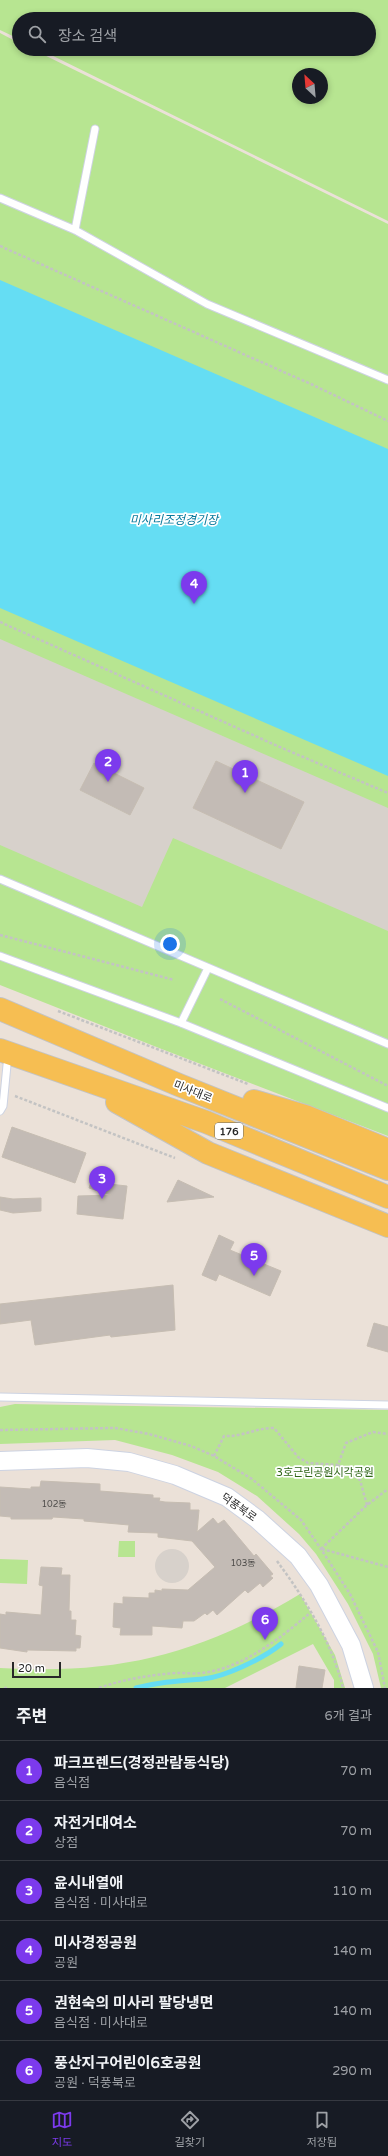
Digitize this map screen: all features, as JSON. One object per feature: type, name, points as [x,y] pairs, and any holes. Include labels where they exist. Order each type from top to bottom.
[{"type":"main road","name":"미사대로","points":[[0,1009],[81,1042],[179,1085],[388,1168]]},
{"type":"main road","points":[[81,1042],[160,1062],[261,1104],[305,1116],[388,1150]]},
{"type":"main road","name":"176","points":[[4,1051],[206,1122],[388,1197]]},
{"type":"main road","points":[[67,1074],[208,1153],[388,1226]]},
{"type":"street","name":"덕풍북로","points":[[0,1461],[87,1458],[129,1462],[175,1475],[226,1497],[257,1519],[298,1556],[319,1585],[351,1645],[364,1688]]},
{"type":"lane","points":[[75,230],[95,130]]},
{"type":"lane","points":[[0,198],[75,230],[207,304],[388,380]]},
{"type":"lane","points":[[0,879],[388,1044]]},
{"type":"lane","points":[[0,956],[181,1023],[388,1108]]},
{"type":"lane","points":[[181,1023],[208,968]]},
{"type":"lane","points":[[0,1111],[3,1106],[4,1051]]},
{"type":"lane","points":[[0,1397],[388,1405]]},
{"type":"path","points":[[0,246],[312,385],[388,421]]},
{"type":"path","points":[[0,622],[282,748],[388,793]]},
{"type":"path","points":[[0,935],[174,980]]},
{"type":"path","points":[[220,999],[388,1086]]},
{"type":"path","points":[[51,1008],[251,1085]]},
{"type":"path","points":[[214,1456],[224,1436],[238,1437],[262,1428],[274,1428],[298,1457],[308,1463],[338,1465],[360,1480],[367,1505]]},
{"type":"path","points":[[338,1465],[346,1443],[373,1432],[388,1434]]},
{"type":"path","points":[[322,1549],[367,1505],[388,1489]]},
{"type":"path","points":[[322,1549],[388,1566]]},
{"type":"path","points":[[322,1549],[350,1594],[378,1652],[385,1688]]},
{"type":"path","points":[[274,1557],[327,1641],[338,1666],[343,1688]]},
{"type":"path","points":[[99,1688],[115,1682],[152,1676],[201,1673],[225,1667],[252,1656],[281,1637],[310,1613]]},
{"type":"green space","points":[[0,0],[388,0],[388,221],[53,56],[376,56],[376,12],[12,12],[12,36],[0,30]]},
{"type":"green space","points":[[0,33],[12,39],[12,56],[46,56],[388,224],[388,1136],[0,985]]},
{"type":"green space","name":"3호근린공원시각공원","points":[[15,1404],[388,1410],[388,1688],[381,1688],[373,1654],[348,1604],[316,1554],[299,1534],[257,1496],[218,1472],[172,1455],[115,1440],[0,1444],[0,1407]]},
{"type":"green space","points":[[119,1541],[135,1541],[135,1557],[118,1557]]},
{"type":"green space","points":[[0,1559],[28,1560],[27,1584],[0,1583]]},
{"type":"green space","points":[[300,1594],[335,1655],[345,1688],[334,1688],[334,1680],[313,1644],[225,1688],[0,1688],[0,1668],[82,1668],[120,1664],[156,1656],[192,1646],[227,1632],[263,1615]]},
{"type":"shaded area","points":[[0,639],[388,808],[388,931],[173,838],[142,907],[0,845]]},
{"type":"shaded area","points":[[169,1549],[175,1549],[179,1550],[186,1556],[189,1566],[188,1573],[182,1580],[175,1583],[169,1583],[165,1582],[158,1576],[155,1569],[155,1563],[156,1559],[162,1552]]},
{"type":"water","name":"미사리조정경기장","points":[[0,280],[388,449],[388,776],[0,608]]},
{"type":"building","points":[[216,761],[304,802],[281,849],[193,808]]},
{"type":"building","points":[[94,763],[144,788],[130,815],[80,790]]},
{"type":"building","points":[[12,1127],[86,1153],[75,1183],[2,1157]]},
{"type":"building","points":[[178,1180],[214,1197],[167,1202]]},
{"type":"building","points":[[91,1182],[127,1186],[123,1219],[77,1214],[78,1196],[111,1195],[89,1188]]},
{"type":"building","points":[[0,1197],[13,1199],[41,1198],[41,1211],[13,1213],[0,1210]]},
{"type":"building","points":[[219,1235],[234,1242],[230,1250],[281,1271],[270,1296],[219,1274],[216,1281],[202,1275]]},
{"type":"building","points":[[173,1285],[175,1330],[111,1337],[110,1335],[35,1345],[31,1320],[0,1324],[0,1304]]},
{"type":"building","points":[[374,1323],[388,1327],[388,1352],[367,1346]]},
{"type":"building","points":[[41,1481],[100,1484],[100,1491],[153,1495],[153,1498],[160,1498],[159,1501],[190,1503],[190,1510],[199,1510],[197,1532],[213,1518],[218,1524],[224,1520],[254,1556],[256,1554],[273,1574],[270,1576],[273,1578],[263,1587],[260,1583],[248,1593],[245,1590],[217,1615],[213,1610],[207,1615],[205,1613],[194,1621],[183,1621],[182,1628],[152,1626],[152,1635],[120,1635],[121,1628],[113,1627],[114,1603],[123,1604],[123,1597],[149,1598],[149,1593],[155,1593],[155,1590],[188,1590],[215,1567],[192,1541],[158,1537],[158,1533],[128,1532],[129,1525],[84,1521],[84,1519],[53,1517],[52,1519],[11,1519],[11,1517],[0,1516],[0,1487],[31,1489],[31,1487],[40,1487]]},
{"type":"building","points":[[41,1567],[62,1568],[61,1575],[70,1575],[69,1611],[71,1611],[71,1620],[76,1620],[75,1635],[81,1636],[80,1648],[76,1648],[76,1651],[27,1650],[27,1652],[0,1648],[0,1614],[6,1615],[6,1612],[41,1615],[43,1586],[39,1585]]},
{"type":"building","points":[[299,1666],[325,1670],[322,1688],[296,1688]]},
{"type":"waterway","points":[[136,1688],[161,1683],[203,1679],[222,1675],[255,1661],[281,1644]]},
{"type":"place","name":"미사경정공원","points":[[194,604]]},
{"type":"place","name":"자전거대여소","points":[[108,782]]},
{"type":"place","name":"파크프렌드(경정관람동식당)","points":[[245,793]]},
{"type":"place","name":"윤시내열애","points":[[102,1199]]},
{"type":"place","name":"권현숙의 미사리 팔당냉면","points":[[254,1276]]},
{"type":"place","name":"풍산지구어린이6호공원","points":[[265,1640]]}]
